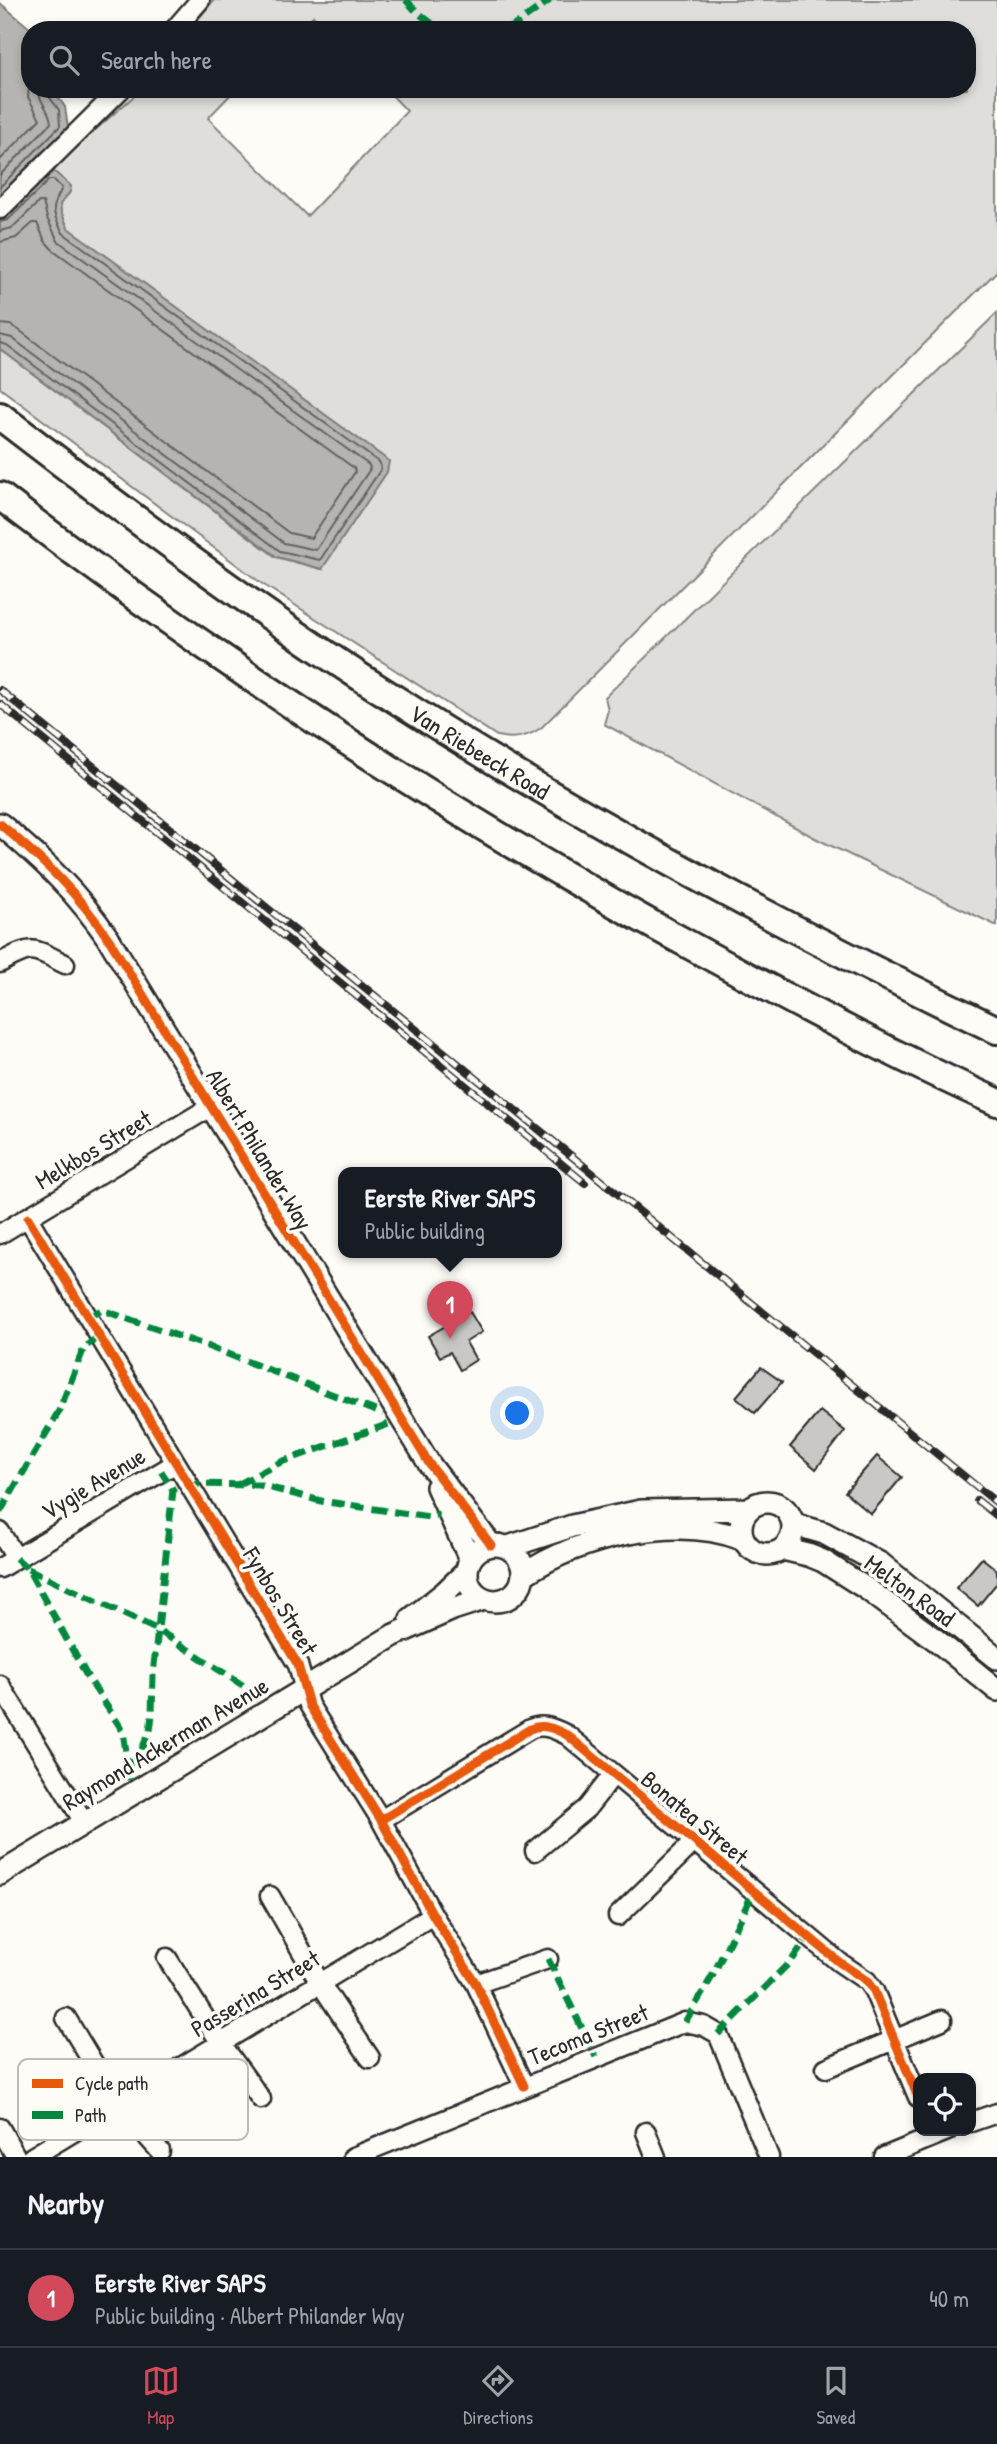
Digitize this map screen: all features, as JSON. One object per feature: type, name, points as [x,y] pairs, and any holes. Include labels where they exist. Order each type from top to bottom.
[{"type":"main road","name":"Van Riebeeck Road","points":[[0,416],[107,498],[303,638],[408,708],[583,814],[692,875],[901,984],[997,1030]]},
{"type":"main road","points":[[0,496],[76,555],[230,663],[342,739],[477,824],[638,917],[788,998],[997,1102]]},
{"type":"street","points":[[182,21],[200,0]]},
{"type":"street","points":[[0,209],[112,98]]},
{"type":"street","name":"Albert Philander Way","points":[[0,824],[46,862],[86,906],[212,1106],[430,1465],[500,1546]]},
{"type":"street","points":[[0,963],[22,951],[32,949],[65,964]]},
{"type":"street","name":"Melkbos Street","points":[[0,1234],[212,1106]]},
{"type":"street","name":"Fynbos Street","points":[[28,1218],[298,1665],[311,1710],[381,1820],[433,1915],[476,1984],[524,2086]]},
{"type":"street","name":"Vygie Avenue","points":[[0,1568],[176,1463]]},
{"type":"street","name":"Albert Philander Way","points":[[430,1465],[468,1565]]},
{"type":"street","points":[[743,1539],[741,1522],[749,1509],[756,1504],[772,1502],[786,1510],[793,1524],[790,1542],[776,1553],[760,1554],[753,1551],[743,1539],[717,1531],[687,1528],[625,1534],[549,1559],[523,1576],[516,1591],[507,1598],[493,1601],[484,1599],[471,1588],[468,1565],[475,1552],[572,1526],[642,1511],[749,1509]]},
{"type":"street","name":"Melton Road","points":[[793,1524],[824,1533],[881,1563],[997,1658]]},
{"type":"street","points":[[0,1532],[16,1558]]},
{"type":"street","points":[[500,1546],[520,1559],[523,1576]]},
{"type":"street","name":"Melton Road","points":[[783,1549],[824,1561],[867,1589],[997,1690]]},
{"type":"street","name":"Raymond Ackerman Avenue","points":[[394,1635],[468,1565]]},
{"type":"street","name":"Raymond Ackerman Avenue","points":[[0,1874],[394,1635],[453,1609],[484,1599]]},
{"type":"street","points":[[0,1685],[7,1713],[84,1822]]},
{"type":"street","name":"Bonatea Street","points":[[381,1820],[535,1727],[553,1728],[566,1735],[839,1962],[867,1981],[874,1991],[913,2085]]},
{"type":"street","points":[[535,1851],[587,1808],[613,1775]]},
{"type":"street","points":[[618,1916],[695,1841]]},
{"type":"street","points":[[270,1896],[320,1983],[370,2058]]},
{"type":"street","name":"Passerina Street","points":[[192,2059],[433,1915]]},
{"type":"street","points":[[167,1958],[232,2059]]},
{"type":"street","points":[[476,1984],[548,1959]]},
{"type":"street","points":[[66,2018],[91,2059]]},
{"type":"street","points":[[826,2068],[942,2020]]},
{"type":"street","name":"Tecoma Street","points":[[353,2157],[677,2024],[696,2023],[718,2034],[769,2157]]},
{"type":"street","points":[[248,2081],[261,2099]]},
{"type":"street","points":[[976,2120],[997,2113]]},
{"type":"street","points":[[0,2129],[16,2157]]},
{"type":"street","points":[[646,2132],[656,2157]]},
{"type":"street","points":[[884,2157],[929,2136]]},
{"type":"street","name":"Passerina Street","points":[[32,2157],[60,2140]]},
{"type":"street","points":[[150,2140],[160,2151]]},
{"type":"shaded area","points":[[214,0],[997,0],[997,271],[541,728],[520,737],[497,736],[261,583],[0,388],[0,349],[276,557],[322,569],[68,228],[60,204],[70,192],[51,169],[132,98],[227,98],[208,118],[307,216],[407,111],[395,98],[976,98],[976,21],[318,21],[313,16],[308,21],[196,21]]},
{"type":"shaded area","points":[[997,313],[997,926],[817,839],[604,724],[608,710],[605,697]]},
{"type":"water","points":[[0,3],[21,21],[21,98],[58,98],[65,107],[68,128],[0,197]]},
{"type":"water","points":[[51,169],[71,186],[70,192],[60,204],[68,228],[389,461],[387,472],[322,569],[277,557],[0,349],[0,218]]},
{"type":"building","points":[[470,1312],[482,1332],[466,1342],[476,1360],[460,1370],[450,1352],[440,1357],[428,1336]]},
{"type":"building","points":[[761,1367],[782,1382],[755,1413],[736,1397]]},
{"type":"building","points":[[820,1411],[845,1431],[816,1469],[790,1447]]},
{"type":"building","points":[[877,1456],[902,1477],[871,1514],[845,1492]]},
{"type":"building","points":[[982,1558],[997,1570],[997,1583],[978,1606],[956,1588]]},
{"type":"railway","points":[[0,690],[997,1503]]},
{"type":"railway","points":[[0,704],[585,1183]]},
{"type":"railway","points":[[977,1500],[997,1516]]},
{"type":"marked path","points":[[406,0],[429,21]]},
{"type":"marked path","points":[[521,21],[550,0]]},
{"type":"marked path","points":[[88,1317],[102,1310],[207,1346],[383,1414]]},
{"type":"marked path","points":[[0,1512],[59,1411],[84,1348],[99,1336]]},
{"type":"marked path","points":[[239,1484],[281,1462],[389,1424]]},
{"type":"marked path","points":[[129,1766],[139,1756],[150,1731],[152,1715],[153,1675],[173,1490],[161,1471]]},
{"type":"marked path","points":[[186,1484],[260,1485],[321,1501],[429,1517],[439,1514]]},
{"type":"marked path","points":[[16,1558],[28,1569],[87,1676],[123,1731],[130,1780]]},
{"type":"marked path","points":[[28,1569],[158,1630],[250,1690],[260,1701]]},
{"type":"marked path","points":[[685,2022],[756,1892]]},
{"type":"marked path","points":[[718,2034],[792,1960],[809,1936]]},
{"type":"marked path","points":[[548,1959],[596,2057]]},
{"type":"cycle path","points":[[0,824],[60,878],[110,941],[430,1465],[491,1545]]},
{"type":"cycle path","points":[[28,1218],[298,1665],[309,1705],[381,1820],[433,1915],[476,1984],[524,2086]]},
{"type":"cycle path","points":[[381,1820],[530,1729],[544,1727],[567,1735],[839,1962],[867,1981],[874,1991],[913,2085]]},
{"type":"place","name":"Eerste River SAPS","points":[[450,1339]]}]
